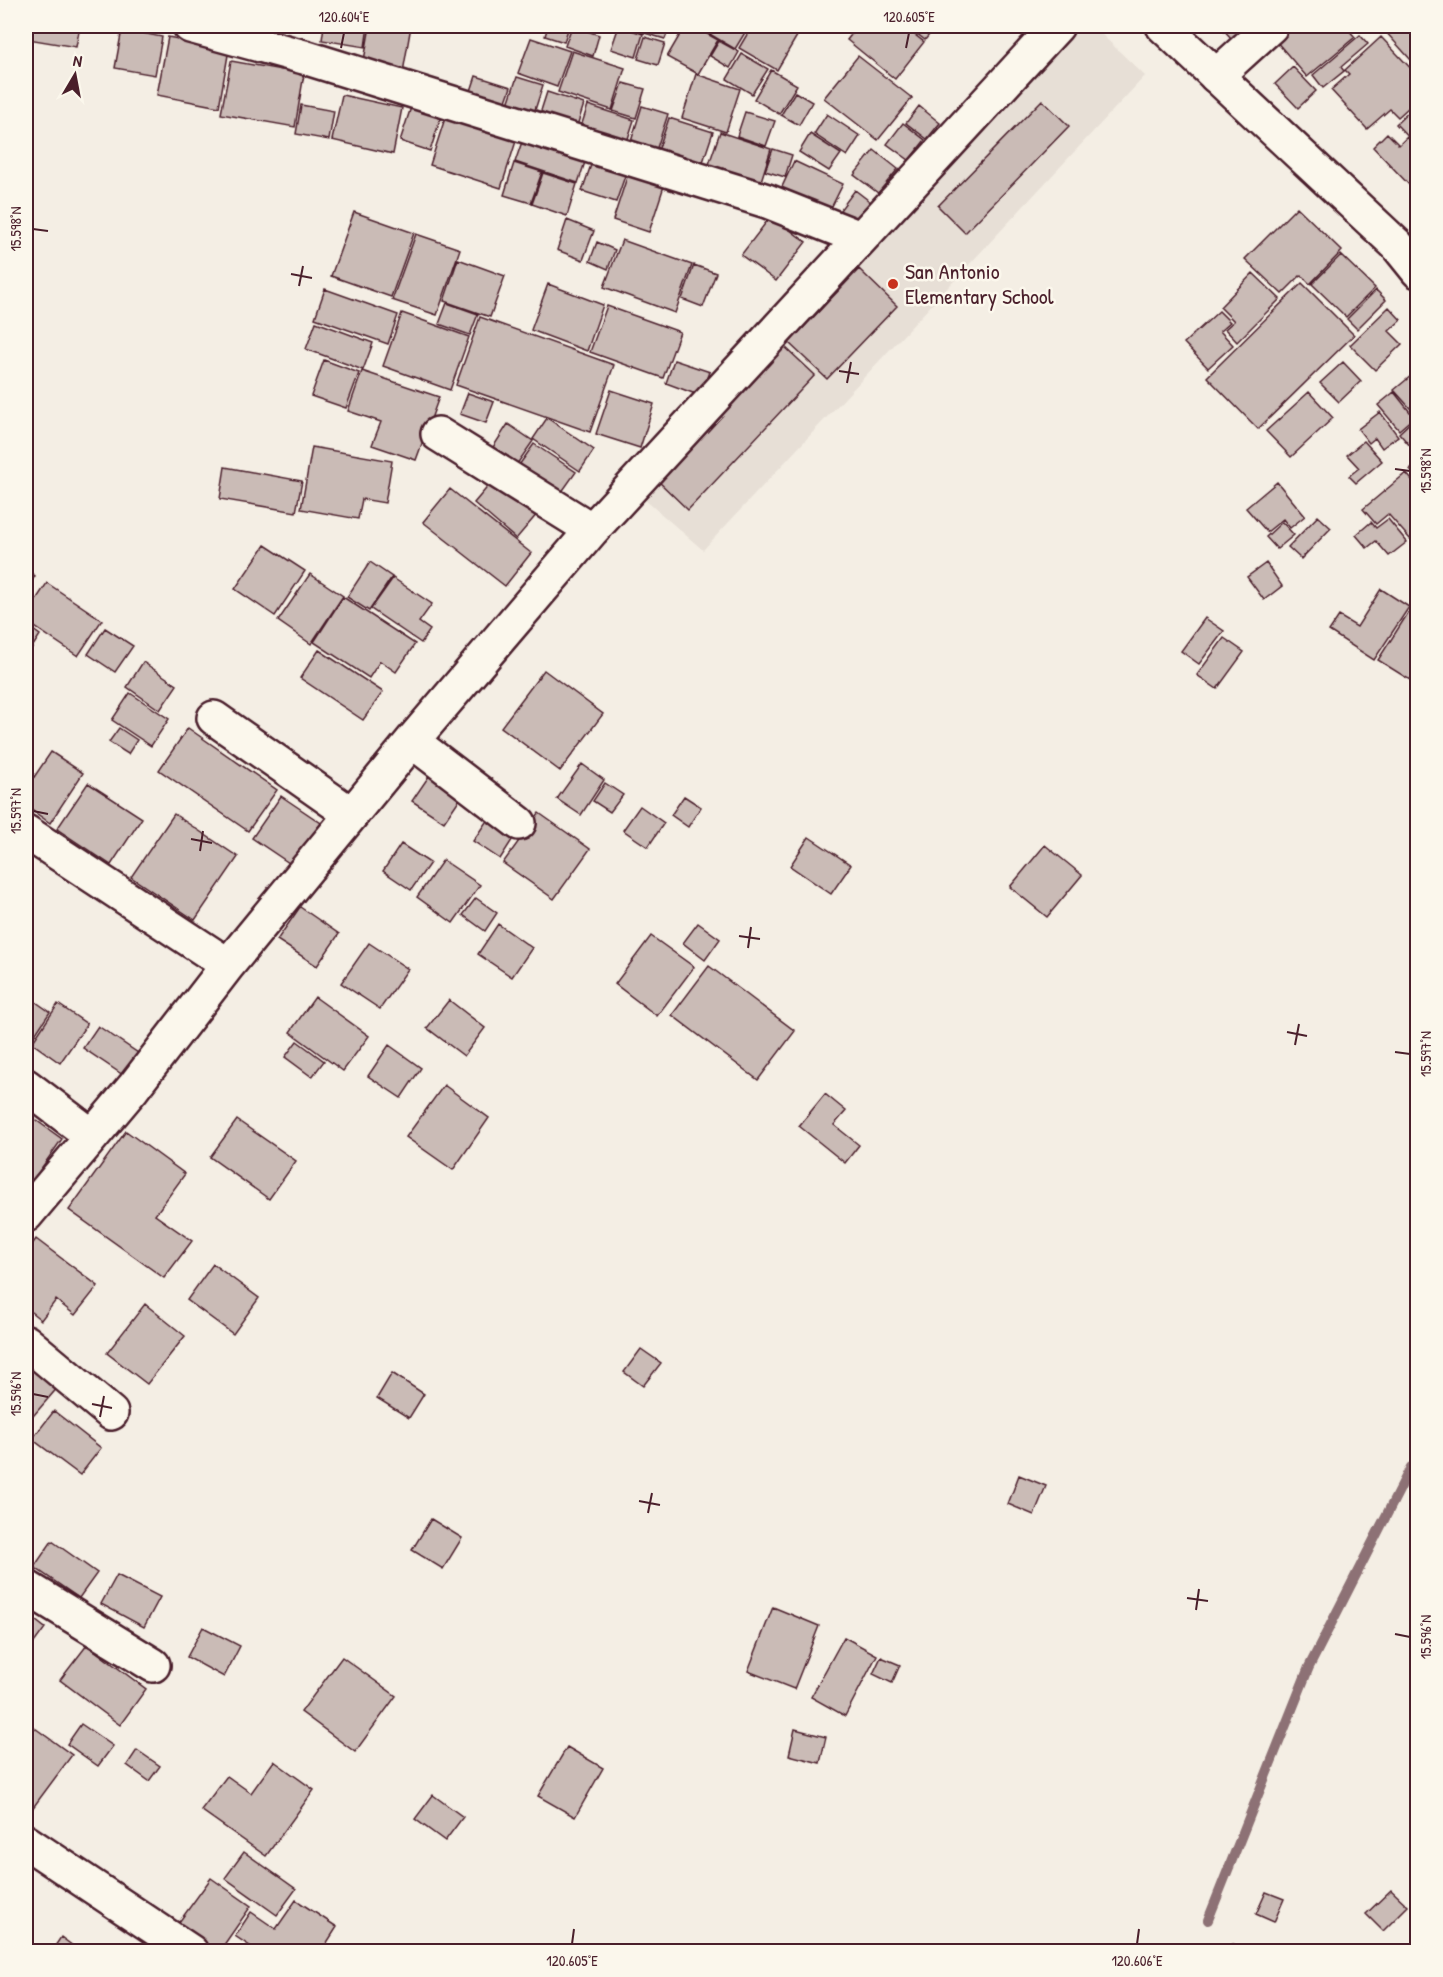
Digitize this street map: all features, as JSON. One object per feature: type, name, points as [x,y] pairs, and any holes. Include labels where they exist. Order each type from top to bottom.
[{"type":"street","points":[[190,26],[304,57],[767,201],[860,237]]},
{"type":"street","points":[[26,1215],[351,814],[592,531],[860,237],[1057,26]]},
{"type":"street","points":[[1163,26],[1407,250],[1418,271]]},
{"type":"street","points":[[1216,76],[1270,26]]},
{"type":"street","points":[[438,434],[592,531]]},
{"type":"street","points":[[214,718],[351,814]]},
{"type":"street","points":[[412,741],[519,823]]},
{"type":"street","points":[[26,832],[228,965]]},
{"type":"street","points":[[26,1086],[92,1136]]},
{"type":"street","points":[[26,1342],[111,1413]]},
{"type":"street","points":[[26,1587],[153,1665]]},
{"type":"street","points":[[26,1842],[191,1952]]},
{"type":"shaded area","name":"San Antonio Elementary School","points":[[1081,26],[1093,26],[1145,76],[703,550],[637,493]]},
{"type":"building","points":[[30,26],[80,26],[76,47],[28,39]]},
{"type":"building","points":[[324,26],[368,26],[365,47],[322,40]]},
{"type":"building","points":[[370,26],[411,26],[402,78],[362,72]]},
{"type":"building","points":[[548,26],[569,26],[564,42],[545,36]]},
{"type":"building","points":[[572,26],[599,35],[593,56],[565,46]]},
{"type":"building","points":[[619,26],[643,34],[636,57],[611,49]]},
{"type":"building","points":[[643,26],[670,26],[665,39],[641,32]]},
{"type":"building","points":[[685,26],[693,26],[718,40],[698,74],[667,57]]},
{"type":"building","points":[[696,26],[749,26],[735,49]]},
{"type":"building","points":[[752,26],[779,26],[797,36],[777,70],[739,48]]},
{"type":"building","points":[[858,26],[903,26],[924,42],[895,79],[847,40]]},
{"type":"building","points":[[907,26],[936,26],[925,40]]},
{"type":"building","points":[[1220,26],[1238,26],[1242,30],[1232,39]]},
{"type":"building","points":[[1292,26],[1345,26],[1355,37],[1307,77],[1275,40]]},
{"type":"building","points":[[1390,26],[1418,26],[1418,54],[1411,60],[1384,30]]},
{"type":"building","points":[[122,29],[162,37],[155,75],[115,68]]},
{"type":"building","points":[[1360,35],[1368,44],[1341,67],[1344,71],[1323,88],[1313,75]]},
{"type":"building","points":[[168,37],[229,49],[219,107],[157,95]]},
{"type":"building","points":[[645,37],[665,43],[658,65],[638,59]]},
{"type":"building","points":[[1381,37],[1418,76],[1418,99],[1398,117],[1390,109],[1367,129],[1331,90],[1349,74],[1345,70]]},
{"type":"building","points":[[531,38],[570,51],[557,87],[518,73]]},
{"type":"building","points":[[719,41],[739,52],[730,68],[710,56]]},
{"type":"building","points":[[572,51],[625,68],[612,110],[558,92]]},
{"type":"building","points":[[742,54],[768,69],[752,94],[727,79]]},
{"type":"building","points":[[858,56],[912,98],[878,140],[824,98]]},
{"type":"building","points":[[231,61],[304,74],[295,127],[221,114]]},
{"type":"building","points":[[1293,67],[1316,91],[1298,108],[1275,84]]},
{"type":"building","points":[[771,70],[797,85],[779,114],[754,99]]},
{"type":"building","points":[[696,74],[740,89],[726,132],[682,118]]},
{"type":"building","points":[[476,76],[511,87],[501,115],[467,103]]},
{"type":"building","points":[[517,77],[543,85],[534,113],[508,104]]},
{"type":"building","points":[[623,83],[645,89],[636,118],[613,111]]},
{"type":"building","points":[[547,92],[584,104],[575,132],[538,120]]},
{"type":"building","points":[[795,92],[812,102],[799,125],[781,115]]},
{"type":"building","points":[[342,95],[402,108],[393,154],[332,140]]},
{"type":"building","points":[[1042,100],[1069,126],[965,233],[938,206]]},
{"type":"building","points":[[1418,103],[1418,147],[1396,124]]},
{"type":"building","points":[[412,104],[442,114],[430,151],[400,141]]},
{"type":"building","points":[[301,105],[334,111],[329,140],[296,134]]},
{"type":"building","points":[[588,105],[634,120],[624,151],[578,136]]},
{"type":"building","points":[[642,106],[668,114],[654,157],[629,148]]},
{"type":"building","points":[[919,106],[940,123],[927,139],[906,123]]},
{"type":"building","points":[[745,112],[775,121],[766,146],[737,136]]},
{"type":"building","points":[[827,114],[860,136],[847,156],[814,134]]},
{"type":"building","points":[[446,115],[517,138],[501,188],[430,165]]},
{"type":"building","points":[[669,118],[713,132],[699,174],[655,160]]},
{"type":"building","points":[[903,123],[925,140],[909,160],[887,144]]},
{"type":"building","points":[[720,132],[771,149],[757,194],[705,176]]},
{"type":"building","points":[[1387,133],[1399,145],[1407,137],[1418,148],[1418,187],[1414,190],[1373,147]]},
{"type":"building","points":[[810,134],[841,154],[829,171],[799,152]]},
{"type":"building","points":[[524,136],[587,156],[578,183],[515,162]]},
{"type":"building","points":[[773,149],[792,155],[785,177],[765,171]]},
{"type":"building","points":[[874,150],[898,169],[878,193],[854,175]]},
{"type":"building","points":[[794,161],[843,184],[829,212],[781,189]]},
{"type":"building","points":[[592,162],[626,173],[616,202],[582,191]]},
{"type":"building","points":[[514,163],[542,172],[531,203],[504,195]]},
{"type":"building","points":[[543,173],[577,184],[567,216],[532,204]]},
{"type":"building","points":[[628,174],[664,186],[649,232],[613,220]]},
{"type":"building","points":[[855,190],[877,207],[859,231],[837,214]]},
{"type":"building","points":[[1297,207],[1342,251],[1310,284],[1301,275],[1282,294],[1245,259]]},
{"type":"building","points":[[354,212],[414,233],[391,297],[331,276]]},
{"type":"building","points":[[771,216],[806,242],[776,281],[741,255]]},
{"type":"building","points":[[567,220],[594,231],[583,260],[557,250]]},
{"type":"building","points":[[416,234],[460,249],[437,315],[392,300]]},
{"type":"building","points":[[622,240],[692,265],[675,313],[604,287]]},
{"type":"building","points":[[597,242],[615,250],[608,269],[590,261]]},
{"type":"building","points":[[1341,255],[1375,288],[1346,317],[1312,284]]},
{"type":"building","points":[[458,259],[505,276],[490,317],[444,301]]},
{"type":"building","points":[[694,265],[716,273],[703,307],[682,299]]},
{"type":"building","points":[[859,269],[897,306],[827,379],[789,343]]},
{"type":"building","points":[[1253,273],[1280,299],[1237,342],[1225,329],[1234,321],[1220,307]]},
{"type":"building","points":[[1302,283],[1354,335],[1258,429],[1207,377]]},
{"type":"building","points":[[548,284],[603,305],[587,351],[531,330]]},
{"type":"building","points":[[325,289],[398,315],[388,344],[315,318]]},
{"type":"building","points":[[1376,290],[1386,300],[1357,329],[1347,319]]},
{"type":"building","points":[[447,303],[478,314],[470,335],[439,324]]},
{"type":"building","points":[[607,306],[680,332],[663,378],[590,352]]},
{"type":"building","points":[[1389,307],[1401,320],[1389,331],[1402,344],[1375,370],[1350,345]]},
{"type":"building","points":[[1219,311],[1230,322],[1220,331],[1233,345],[1208,368],[1184,343]]},
{"type":"building","points":[[402,313],[469,337],[450,390],[383,366]]},
{"type":"building","points":[[480,317],[614,365],[590,432],[456,385]]},
{"type":"building","points":[[316,322],[373,343],[363,370],[306,349]]},
{"type":"building","points":[[784,346],[815,375],[688,510],[657,480]]},
{"type":"building","points":[[324,360],[359,373],[346,408],[311,396]]},
{"type":"building","points":[[674,360],[710,372],[701,396],[666,383]]},
{"type":"building","points":[[1343,362],[1361,381],[1339,402],[1320,383]]},
{"type":"building","points":[[1418,370],[1418,417],[1394,390]]},
{"type":"building","points":[[362,371],[439,397],[416,460],[372,445],[381,422],[348,411]]},
{"type":"building","points":[[611,390],[654,404],[640,448],[596,434]]},
{"type":"building","points":[[1309,392],[1333,418],[1291,457],[1266,431]]},
{"type":"building","points":[[1394,392],[1414,417],[1399,430],[1378,405]]},
{"type":"building","points":[[468,393],[494,402],[486,423],[460,414]]},
{"type":"building","points":[[1380,412],[1398,436],[1382,448],[1375,438],[1369,443],[1358,429]]},
{"type":"building","points":[[547,418],[594,450],[580,471],[533,439]]},
{"type":"building","points":[[1415,418],[1418,420],[1417,454],[1399,433]]},
{"type":"building","points":[[508,424],[533,441],[510,474],[486,458]]},
{"type":"building","points":[[1364,441],[1382,461],[1356,483],[1349,476],[1359,468],[1347,455]]},
{"type":"building","points":[[534,444],[576,472],[554,503],[512,475]]},
{"type":"building","points":[[312,447],[392,461],[385,503],[362,499],[358,519],[301,509]]},
{"type":"building","points":[[1418,463],[1418,479],[1410,470]]},
{"type":"building","points":[[225,467],[302,481],[296,512],[220,499]]},
{"type":"building","points":[[1406,473],[1418,487],[1418,532],[1410,539],[1388,514],[1376,524],[1363,509]]},
{"type":"building","points":[[496,477],[538,513],[516,539],[474,503]]},
{"type":"building","points":[[1277,482],[1305,516],[1290,528],[1283,519],[1267,532],[1246,508]]},
{"type":"building","points":[[450,489],[531,553],[505,586],[423,522]]},
{"type":"building","points":[[1318,516],[1331,528],[1301,559],[1288,547]]},
{"type":"building","points":[[1388,519],[1407,542],[1389,556],[1376,541],[1367,548],[1356,535],[1371,522],[1376,528]]},
{"type":"building","points":[[1282,522],[1294,535],[1277,549],[1266,537]]},
{"type":"building","points":[[265,545],[305,571],[275,616],[235,589]]},
{"type":"building","points":[[370,562],[392,577],[369,611],[347,597]]},
{"type":"building","points":[[1266,563],[1282,586],[1264,600],[1247,577]]},
{"type":"building","points":[[26,569],[35,576],[26,590]]},
{"type":"building","points":[[310,574],[343,596],[311,644],[278,621]]},
{"type":"building","points":[[393,578],[432,604],[419,622],[430,630],[421,643],[371,609]]},
{"type":"building","points":[[47,583],[102,620],[78,656],[26,621],[26,615]]},
{"type":"building","points":[[1381,589],[1409,607],[1374,660],[1329,631],[1339,616],[1357,627]]},
{"type":"building","points":[[343,597],[415,644],[396,672],[380,661],[369,678],[314,642]]},
{"type":"building","points":[[1410,610],[1418,614],[1418,668],[1410,680],[1378,660]]},
{"type":"building","points":[[1205,618],[1224,631],[1199,664],[1181,651]]},
{"type":"building","points":[[26,625],[40,635],[26,657]]},
{"type":"building","points":[[105,628],[133,646],[115,672],[88,654]]},
{"type":"building","points":[[1224,638],[1244,652],[1217,689],[1197,675]]},
{"type":"building","points":[[319,650],[383,692],[363,720],[300,678]]},
{"type":"building","points":[[143,662],[177,685],[160,710],[127,687]]},
{"type":"building","points":[[544,670],[603,714],[560,771],[501,727]]},
{"type":"building","points":[[130,693],[169,719],[151,746],[112,720]]},
{"type":"building","points":[[119,728],[137,740],[128,754],[109,742]]},
{"type":"building","points":[[188,728],[277,790],[248,831],[159,770]]},
{"type":"building","points":[[51,752],[83,773],[50,823],[26,806],[26,789]]},
{"type":"building","points":[[582,764],[604,780],[581,815],[557,799]]},
{"type":"building","points":[[429,776],[461,797],[444,822],[412,801]]},
{"type":"building","points":[[88,783],[142,818],[111,865],[57,829]]},
{"type":"building","points":[[605,783],[623,795],[610,812],[593,801]]},
{"type":"building","points":[[281,796],[321,823],[292,865],[252,838]]},
{"type":"building","points":[[684,796],[701,807],[688,827],[671,815]]},
{"type":"building","points":[[640,806],[664,823],[648,847],[623,830]]},
{"type":"building","points":[[539,813],[590,849],[554,899],[503,863]]},
{"type":"building","points":[[174,814],[238,857],[195,920],[131,877]]},
{"type":"building","points":[[488,819],[514,837],[500,859],[473,841]]},
{"type":"building","points":[[809,837],[851,865],[831,894],[790,866]]},
{"type":"building","points":[[401,844],[430,863],[411,890],[383,871]]},
{"type":"building","points":[[1045,845],[1082,875],[1047,917],[1010,887]]},
{"type":"building","points":[[443,860],[480,885],[453,923],[417,897]]},
{"type":"building","points":[[476,898],[497,913],[485,931],[463,915]]},
{"type":"building","points":[[300,907],[339,934],[317,966],[277,940]]},
{"type":"building","points":[[698,923],[720,939],[705,960],[683,943]]},
{"type":"building","points":[[498,924],[532,948],[512,977],[478,954]]},
{"type":"building","points":[[651,936],[694,967],[657,1016],[615,984]]},
{"type":"building","points":[[369,943],[408,969],[380,1009],[341,983]]},
{"type":"building","points":[[709,966],[795,1031],[758,1080],[672,1015]]},
{"type":"building","points":[[26,995],[50,1012],[26,1048]]},
{"type":"building","points":[[315,997],[369,1036],[343,1071],[290,1032]]},
{"type":"building","points":[[449,1000],[485,1028],[464,1056],[427,1028]]},
{"type":"building","points":[[58,1004],[87,1024],[60,1063],[32,1043]]},
{"type":"building","points":[[98,1026],[138,1053],[123,1075],[83,1048]]},
{"type":"building","points":[[297,1041],[324,1061],[312,1077],[285,1057]]},
{"type":"building","points":[[389,1045],[421,1068],[401,1098],[368,1076]]},
{"type":"building","points":[[444,1085],[489,1118],[453,1170],[406,1137]]},
{"type":"building","points":[[825,1094],[846,1111],[834,1125],[859,1145],[845,1163],[799,1126]]},
{"type":"building","points":[[26,1113],[62,1139],[26,1190]]},
{"type":"building","points":[[237,1120],[296,1161],[269,1199],[210,1157]]},
{"type":"building","points":[[126,1131],[185,1174],[155,1215],[192,1241],[164,1278],[69,1210]]},
{"type":"building","points":[[36,1239],[98,1286],[75,1315],[56,1300],[41,1320],[26,1308],[26,1253]]},
{"type":"building","points":[[213,1264],[259,1298],[233,1334],[187,1300]]},
{"type":"building","points":[[145,1304],[185,1336],[147,1384],[107,1353]]},
{"type":"building","points":[[641,1349],[661,1363],[643,1386],[624,1372]]},
{"type":"building","points":[[33,1365],[59,1386],[34,1415],[26,1408],[26,1374]]},
{"type":"building","points":[[392,1373],[424,1394],[409,1418],[377,1398]]},
{"type":"building","points":[[54,1411],[101,1448],[80,1475],[32,1439]]},
{"type":"building","points":[[1019,1475],[1046,1486],[1034,1515],[1008,1504]]},
{"type":"building","points":[[431,1519],[462,1538],[443,1569],[412,1550]]},
{"type":"building","points":[[52,1541],[97,1573],[79,1598],[34,1567]]},
{"type":"building","points":[[117,1575],[160,1597],[144,1627],[101,1604]]},
{"type":"building","points":[[773,1607],[819,1626],[794,1689],[748,1671]]},
{"type":"building","points":[[26,1613],[45,1628],[26,1654]]},
{"type":"building","points":[[203,1627],[240,1646],[224,1677],[187,1657]]},
{"type":"building","points":[[844,1637],[877,1655],[845,1716],[811,1697]]},
{"type":"building","points":[[87,1645],[146,1689],[120,1725],[60,1680]]},
{"type":"building","points":[[342,1657],[396,1696],[355,1752],[301,1712]]},
{"type":"building","points":[[881,1657],[900,1665],[892,1683],[873,1674]]},
{"type":"building","points":[[28,1723],[72,1755],[26,1817],[26,1726]]},
{"type":"building","points":[[81,1724],[113,1746],[98,1766],[67,1744]]},
{"type":"building","points":[[795,1729],[826,1737],[820,1763],[789,1755]]},
{"type":"building","points":[[567,1747],[603,1768],[575,1817],[538,1796]]},
{"type":"building","points":[[137,1750],[160,1766],[149,1781],[127,1765]]},
{"type":"building","points":[[274,1761],[314,1790],[266,1856],[201,1810],[227,1776],[251,1793]]},
{"type":"building","points":[[433,1795],[463,1817],[445,1841],[415,1819]]},
{"type":"building","points":[[244,1852],[296,1889],[277,1915],[225,1878]]},
{"type":"building","points":[[211,1878],[251,1906],[219,1952],[206,1952],[174,1929]]},
{"type":"building","points":[[1391,1890],[1408,1906],[1383,1931],[1366,1914]]},
{"type":"building","points":[[1266,1892],[1284,1899],[1274,1922],[1256,1914]]},
{"type":"building","points":[[296,1900],[337,1927],[321,1952],[259,1952],[235,1936],[251,1912],[276,1929]]},
{"type":"building","points":[[61,1937],[81,1952],[51,1952]]},
{"type":"building","points":[[27,1943],[39,1951],[26,1952]]},
{"type":"building","points":[[1233,1944],[1251,1952],[1230,1952]]},
{"type":"waterway","points":[[1208,1920],[1309,1667],[1411,1467],[1418,1464]]},
{"type":"place","name":"San Antonio Elementary School","points":[[893,284]]}]
